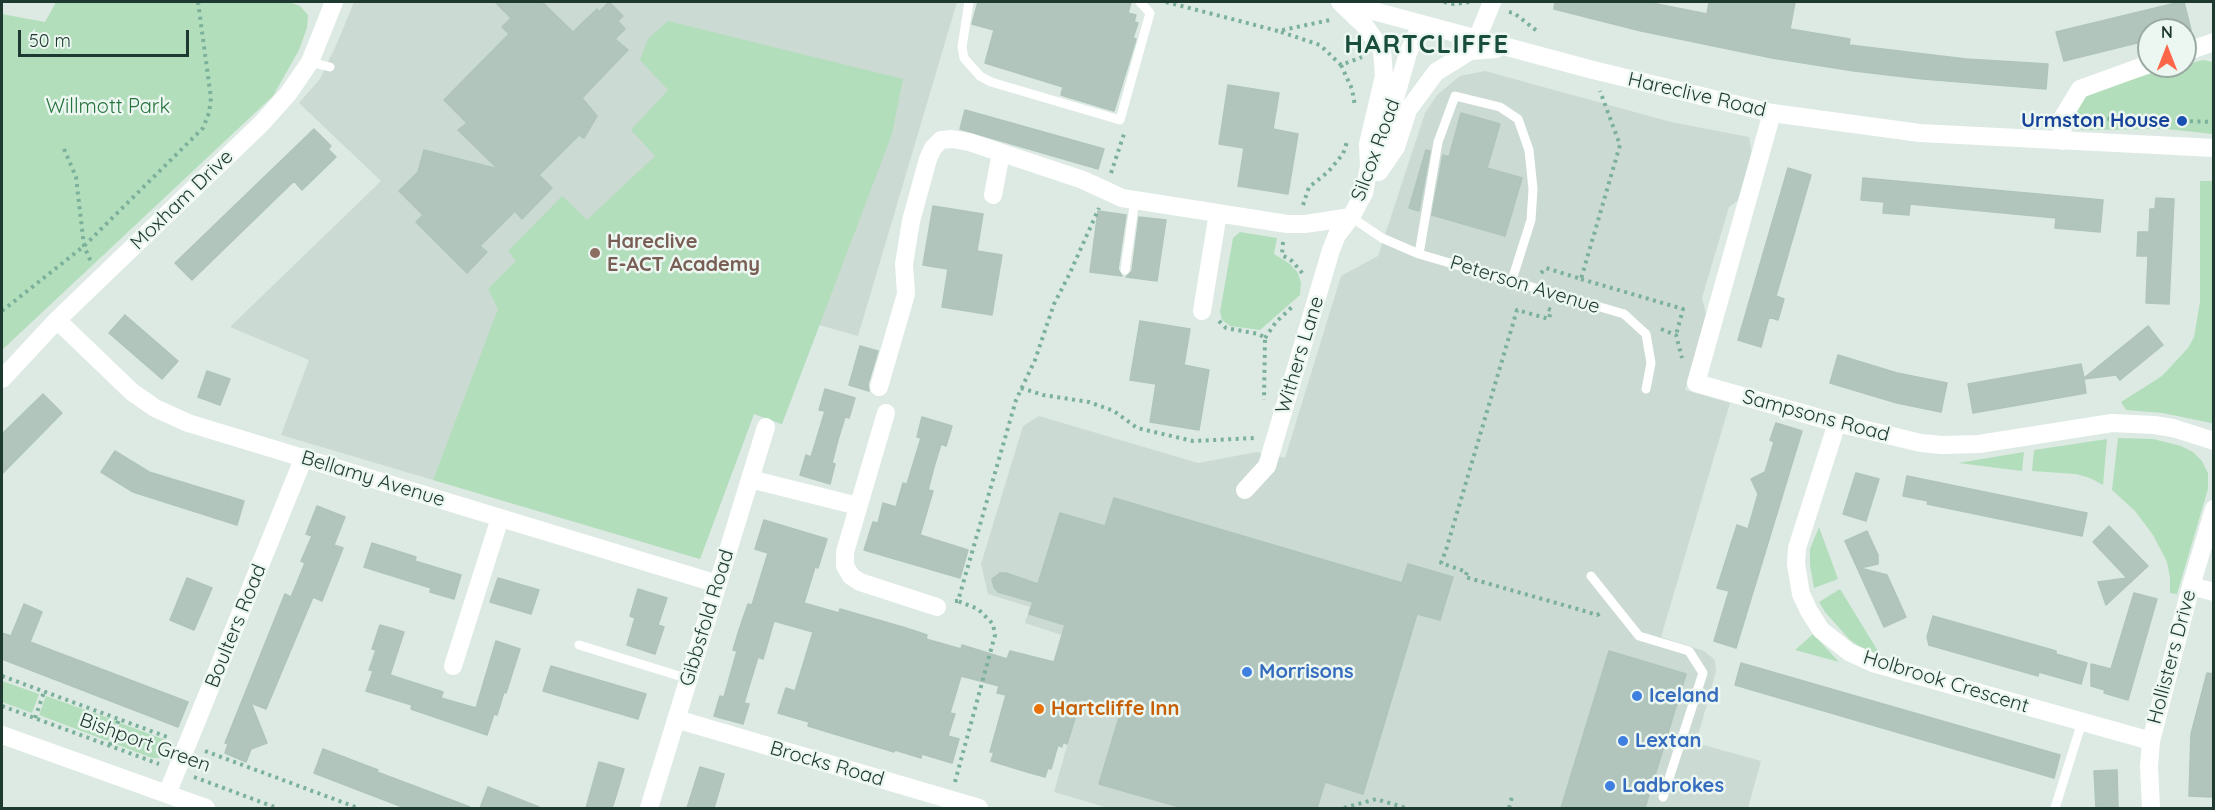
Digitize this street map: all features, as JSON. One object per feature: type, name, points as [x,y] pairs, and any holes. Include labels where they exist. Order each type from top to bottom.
[{"type":"street","name":"Moxham Drive","points":[[2,379],[57,320],[261,124],[288,94],[310,62],[334,2]]},
{"type":"street","points":[[1340,2],[1365,26],[1382,50],[1384,76],[1368,144],[1369,167]]},
{"type":"street","name":"Hareclive Road","points":[[1340,2],[1603,73],[1772,113],[1920,133],[2214,148]]},
{"type":"street","points":[[1477,39],[1492,2]]},
{"type":"street","name":"Silcox Road","points":[[879,387],[905,299],[907,286],[904,264],[909,231],[930,153],[941,140],[952,139],[1001,153],[1083,180],[1116,196],[1135,200],[1287,224],[1305,224],[1351,217],[1364,193],[1369,167],[1381,148],[1408,53],[1421,25]]},
{"type":"street","points":[[2197,48],[2214,42]]},
{"type":"street","points":[[1364,193],[1396,147],[1408,110],[1436,72],[1470,51],[1510,48]]},
{"type":"street","points":[[2062,141],[2063,117],[2080,88],[2137,68]]},
{"type":"street","points":[[1701,384],[1772,113]]},
{"type":"street","points":[[993,195],[1001,153]]},
{"type":"street","points":[[1202,311],[1218,213]]},
{"type":"street","name":"Withers Lane","points":[[1245,490],[1267,466],[1266,440],[1337,235],[1351,217]]},
{"type":"street","name":"Bellamy Avenue","points":[[57,320],[117,379],[155,408],[208,429],[718,584]]},
{"type":"street","name":"Sampsons Road","points":[[1701,384],[1906,441],[1942,445],[1979,444],[2112,423],[2173,428],[2214,441]]},
{"type":"street","points":[[886,413],[845,552],[846,566],[851,576],[868,586],[937,607]]},
{"type":"street","name":"Holbrook Crescent","points":[[1837,423],[1797,548],[1796,564],[1801,594],[1821,630],[1849,652],[1873,663],[2151,741]]},
{"type":"street","name":"Gibbsfold Road","points":[[649,808],[766,427]]},
{"type":"street","name":"Boulters Road","points":[[166,794],[304,457]]},
{"type":"street","points":[[750,478],[858,506]]},
{"type":"street","name":"Hollisters Drive","points":[[2151,808],[2149,766],[2151,741],[2191,586],[2214,509]]},
{"type":"street","points":[[453,666],[500,518]]},
{"type":"street","points":[[2191,586],[2214,592]]},
{"type":"street","name":"Brocks Road","points":[[676,719],[979,808]]},
{"type":"street","points":[[2,735],[206,808]]},
{"type":"lane","points":[[969,2],[962,47],[964,58],[980,76],[991,82],[1120,120],[1150,13],[1140,2]]},
{"type":"lane","points":[[310,62],[330,67]]},
{"type":"lane","points":[[1419,254],[1438,141],[1455,96],[1500,107],[1518,119],[1529,150],[1533,189],[1531,220],[1512,280]]},
{"type":"lane","points":[[1125,270],[1135,200]]},
{"type":"lane","name":"Peterson Avenue","points":[[1351,217],[1382,238],[1419,254],[1624,314],[1646,334],[1651,363],[1646,389]]},
{"type":"lane","points":[[1591,576],[1639,636],[1689,651],[1702,673],[1663,797]]},
{"type":"lane","points":[[579,645],[688,679]]},
{"type":"lane","points":[[2055,808],[2082,722]]},
{"type":"path","points":[[2,311],[84,246],[203,128],[209,113],[211,98],[198,2]]},
{"type":"path","points":[[1164,12],[1167,2],[1278,31],[1320,45],[1341,64],[1352,88],[1355,109]]},
{"type":"path","points":[[1278,31],[1332,20]]},
{"type":"path","points":[[1341,64],[1370,53]]},
{"type":"path","points":[[2063,117],[2214,122]]},
{"type":"path","points":[[958,601],[1021,388],[1035,360],[1054,304],[1106,190],[1125,131]]},
{"type":"path","points":[[1305,282],[1303,274],[1292,261],[1282,255],[1289,211],[1296,210],[1304,204],[1309,186],[1328,172],[1343,154],[1349,136]]},
{"type":"path","points":[[64,149],[76,177],[84,246],[92,266],[102,277]]},
{"type":"path","points":[[1581,279],[1683,309],[1676,335],[1690,381],[1701,384]]},
{"type":"path","points":[[1202,311],[1218,319],[1226,328],[1259,334],[1265,338],[1263,389],[1265,409]]},
{"type":"path","points":[[1659,329],[1676,335]]},
{"type":"path","points":[[1021,388],[1043,395],[1089,402],[1114,411],[1137,428],[1193,441],[1266,440],[1260,428]]},
{"type":"path","points":[[1446,550],[1441,563],[1467,572],[1465,577],[1597,615],[1615,606]]},
{"type":"path","points":[[937,607],[958,601],[978,609],[993,624],[996,635],[950,800]]},
{"type":"path","points":[[35,718],[44,692]]},
{"type":"path","name":"Bishport Green","points":[[2,706],[277,808]]},
{"type":"path","points":[[110,746],[119,719]]},
{"type":"path","points":[[1509,808],[1512,797]]},
{"type":"path","points":[[1344,808],[1376,799],[1407,808]]},
{"type":"shaded area","name":"Hareclive E-ACT Academy","points":[[354,2],[957,2],[858,336],[819,325],[782,424],[754,414],[700,559],[281,435],[309,360],[230,327],[381,181],[299,103],[320,79]]},
{"type":"shaded area","points":[[1485,71],[1671,122],[1749,137],[1752,155],[1741,198],[1729,207],[1702,298],[1706,314],[1685,390],[1730,403],[1661,637],[1704,651],[1715,660],[1716,671],[1696,743],[1761,761],[1748,808],[1108,808],[1054,792],[1095,646],[1025,623],[1030,607],[988,594],[981,564],[1023,426],[1039,416],[1198,463],[1257,452],[1285,458],[1341,276],[1378,256],[1425,113],[1437,95],[1460,76]]},
{"type":"green space","name":"Willmott Park","points":[[56,2],[289,2],[300,6],[308,15],[307,28],[299,50],[273,96],[2,350],[2,14],[45,22]]},
{"type":"green space","points":[[668,21],[903,79],[892,134],[782,424],[754,414],[700,559],[433,480],[498,309],[488,289],[516,261],[508,251],[562,196],[587,220],[655,156],[631,130],[668,90],[640,60],[648,39]]},
{"type":"green space","points":[[2197,62],[2213,62],[2213,134],[2166,129],[2082,130],[2077,124],[2077,105],[2088,90],[2137,77],[2197,78]]},
{"type":"green space","points":[[2200,181],[2214,181],[2214,423],[2163,413],[2126,410],[2121,402],[2162,376],[2188,348],[2194,337],[2200,302]]},
{"type":"green space","points":[[1240,232],[1277,238],[1274,254],[1290,264],[1298,273],[1301,283],[1300,295],[1260,330],[1230,326],[1222,320],[1220,312],[1233,238]]},
{"type":"green space","points":[[2118,438],[2153,439],[2181,446],[2193,452],[2202,461],[2208,473],[2208,489],[2177,594],[2170,593],[2167,562],[2153,535],[2135,511],[2112,490]]},
{"type":"green space","points":[[2107,439],[2103,485],[2076,474],[2032,471],[2034,450]]},
{"type":"green space","points":[[2024,452],[2022,471],[1958,463]]},
{"type":"green space","points":[[1819,527],[1838,579],[1814,588],[1810,549]]},
{"type":"green space","points":[[1840,589],[1881,656],[1850,640],[1825,612],[1819,602]]},
{"type":"green space","points":[[1813,634],[1839,662],[1795,650]]},
{"type":"green space","points":[[2,681],[39,694],[32,713],[2,702]]},
{"type":"green space","points":[[46,696],[117,721],[108,741],[39,715]]},
{"type":"green space","points":[[120,723],[174,743],[167,755],[152,758],[113,743]]},
{"type":"building","points":[[495,2],[542,2],[573,32],[597,9],[599,12],[609,2],[623,16],[618,21],[625,29],[615,39],[628,50],[582,98],[597,116],[584,138],[579,135],[539,175],[552,188],[522,219],[515,211],[480,246],[487,252],[467,273],[416,222],[423,215],[399,191],[418,172],[424,150],[498,169],[458,130],[467,123],[444,100],[509,34],[502,27],[511,18]]},
{"type":"building","points":[[978,2],[1131,2],[1128,13],[1136,15],[1134,22],[1138,23],[1133,38],[1136,39],[1114,111],[1061,95],[1063,87],[985,63],[994,30],[972,24]]},
{"type":"building","points":[[1555,2],[1647,2],[1707,14],[1709,2],[1795,2],[1790,29],[1850,39],[1849,45],[1966,59],[2048,64],[2046,89],[1923,79],[1772,58],[1641,31],[1554,9]]},
{"type":"building","points":[[2180,2],[2184,2],[2188,18],[2137,18],[2137,43],[2064,61],[2056,32]]},
{"type":"building","points":[[1228,85],[1279,93],[1273,129],[1298,134],[1288,194],[1238,186],[1244,148],[1219,144]]},
{"type":"building","points":[[965,110],[1104,149],[1098,169],[960,129]]},
{"type":"building","points":[[1461,113],[1500,124],[1487,168],[1522,178],[1505,236],[1432,215],[1443,155],[1449,157]]},
{"type":"building","points":[[314,129],[331,146],[328,149],[336,157],[302,190],[294,181],[192,280],[175,263]]},
{"type":"building","points":[[1426,150],[1430,151],[1419,211],[1409,208]]},
{"type":"building","points":[[1788,168],[1811,175],[1776,296],[1784,299],[1778,320],[1769,317],[1761,347],[1738,340]]},
{"type":"building","points":[[1863,178],[2103,200],[2100,232],[2055,228],[2056,218],[1910,204],[1909,215],[1883,213],[1884,202],[1861,200]]},
{"type":"building","points":[[2156,198],[2174,199],[2169,304],[2146,303],[2148,256],[2137,256],[2138,232],[2149,232],[2150,209],[2155,209]]},
{"type":"building","points":[[933,206],[983,214],[977,251],[1002,255],[992,315],[942,307],[948,269],[923,265]]},
{"type":"building","points":[[1098,211],[1126,215],[1118,269],[1122,276],[1090,272]]},
{"type":"building","points":[[1139,217],[1166,220],[1157,281],[1126,277],[1132,271]]},
{"type":"building","points":[[125,315],[178,361],[162,379],[109,333]]},
{"type":"building","points":[[1140,321],[1190,329],[1184,365],[1209,370],[1199,430],[1150,422],[1156,384],[1130,380]]},
{"type":"building","points":[[2148,326],[2163,345],[2120,380],[2116,375],[2084,379],[2086,393],[1973,413],[1968,384],[2081,364],[2084,378]]},
{"type":"building","points":[[860,346],[878,351],[868,384],[869,391],[849,385]]},
{"type":"building","points":[[1838,355],[1897,373],[1947,383],[1941,412],[1897,403],[1830,383]]},
{"type":"building","points":[[207,371],[230,379],[220,405],[198,397]]},
{"type":"building","points":[[825,389],[855,398],[849,418],[845,417],[838,440],[830,484],[800,475],[806,455],[811,457],[825,411],[819,410]]},
{"type":"building","points":[[43,394],[62,413],[2,474],[2,434]]},
{"type":"building","points":[[922,417],[952,426],[946,446],[941,444],[934,467],[928,490],[933,491],[920,535],[968,550],[960,578],[864,550],[873,522],[878,523],[883,503],[896,507],[903,483],[907,484],[921,438],[917,437]]},
{"type":"building","points":[[1776,423],[1802,431],[1736,648],[1714,641],[1729,591],[1717,588],[1737,525],[1748,529],[1758,494],[1751,479],[1765,472],[1774,442],[1770,440]]},
{"type":"building","points":[[115,451],[149,472],[244,501],[237,525],[133,492],[101,472]]},
{"type":"building","points":[[1856,473],[1879,479],[1866,521],[1843,514]]},
{"type":"building","points":[[1907,476],[2087,513],[2082,536],[1927,504],[1928,501],[1903,496]]},
{"type":"building","name":"Morrisons","points":[[1114,498],[1402,583],[1408,564],[1453,577],[1440,620],[1417,614],[1363,794],[1325,782],[1317,808],[1183,808],[1099,784],[1121,711],[1081,699],[1067,744],[1063,742],[1062,747],[1058,745],[1051,769],[1048,768],[1045,777],[1027,772],[991,761],[994,752],[990,752],[1006,695],[997,693],[999,686],[961,676],[950,713],[955,714],[948,736],[959,739],[952,763],[922,754],[921,758],[895,750],[894,752],[808,726],[809,722],[778,713],[786,688],[795,691],[813,632],[774,621],[763,659],[758,657],[744,703],[749,704],[743,724],[714,716],[720,696],[724,697],[737,651],[733,650],[739,630],[748,604],[752,605],[768,553],[755,549],[764,520],[827,539],[818,568],[815,567],[804,603],[839,613],[840,609],[906,628],[927,635],[926,639],[961,649],[962,645],[1007,659],[1010,651],[1054,662],[1065,625],[1029,614],[1033,602],[998,592],[992,579],[1000,573],[1006,573],[1038,584],[1060,513],[1105,526]]},
{"type":"building","points":[[317,506],[345,517],[334,545],[343,548],[322,601],[313,597],[266,709],[251,703],[267,743],[251,749],[246,762],[225,753],[228,744],[225,743],[285,594],[291,597],[305,563],[301,561],[312,536],[306,534]]},
{"type":"building","points":[[2109,526],[2148,566],[2106,605],[2098,582],[2127,578],[2093,542]]},
{"type":"building","points":[[1867,531],[1878,555],[1878,564],[1860,568],[1887,575],[1906,617],[1884,627],[1845,541]]},
{"type":"building","points":[[372,543],[416,557],[415,561],[461,575],[454,599],[430,592],[431,588],[364,567]]},
{"type":"building","points":[[187,578],[212,588],[194,630],[170,620]]},
{"type":"building","points":[[498,578],[539,590],[531,614],[490,602]]},
{"type":"building","points":[[638,589],[667,598],[658,625],[664,627],[655,654],[627,645],[635,618],[630,616]]},
{"type":"building","points":[[2134,593],[2157,599],[2128,700],[2104,693],[2105,690],[2091,686],[2091,664],[2111,669]]},
{"type":"building","points":[[24,604],[42,612],[30,642],[188,702],[178,727],[2,659],[2,633],[11,636]]},
{"type":"building","points":[[1933,616],[2056,651],[2056,654],[2087,663],[2081,684],[2039,672],[2038,676],[1929,645],[1927,637]]},
{"type":"building","points":[[380,625],[404,632],[390,675],[443,692],[441,698],[476,708],[496,641],[520,649],[506,693],[504,692],[497,715],[494,714],[487,735],[411,709],[412,705],[366,691],[373,671],[369,670],[376,650],[372,649]]},
{"type":"building","points":[[1609,651],[1686,674],[1645,808],[1561,808]]},
{"type":"building","points":[[1741,663],[2060,755],[2054,778],[1735,685]]},
{"type":"building","points":[[551,666],[646,694],[638,719],[543,691]]},
{"type":"building","points":[[2207,673],[2214,674],[2212,797],[2189,796],[2191,734]]},
{"type":"building","points":[[323,749],[470,808],[405,808],[314,773]]},
{"type":"building","points":[[599,762],[624,769],[612,808],[586,808]]},
{"type":"building","points":[[700,767],[724,774],[714,808],[687,808]]},
{"type":"building","points":[[2117,770],[2118,808],[2096,808],[2094,771]]},
{"type":"building","points":[[488,787],[539,807],[480,808]]},
{"type":"place","name":"Urmston House","points":[[2182,121]]},
{"type":"place","name":"Hareclive E-ACT Academy","points":[[595,253]]},
{"type":"place","name":"Morrisons","points":[[1247,672]]},
{"type":"place","name":"Iceland","points":[[1637,696]]},
{"type":"place","name":"Hartcliffe Inn","points":[[1039,709]]},
{"type":"place","name":"Lextan","points":[[1623,741]]},
{"type":"place","name":"Ladbrokes","points":[[1610,786]]},
{"type":"district","name":"HARTCLIFFE","points":[[1427,45]]}]
